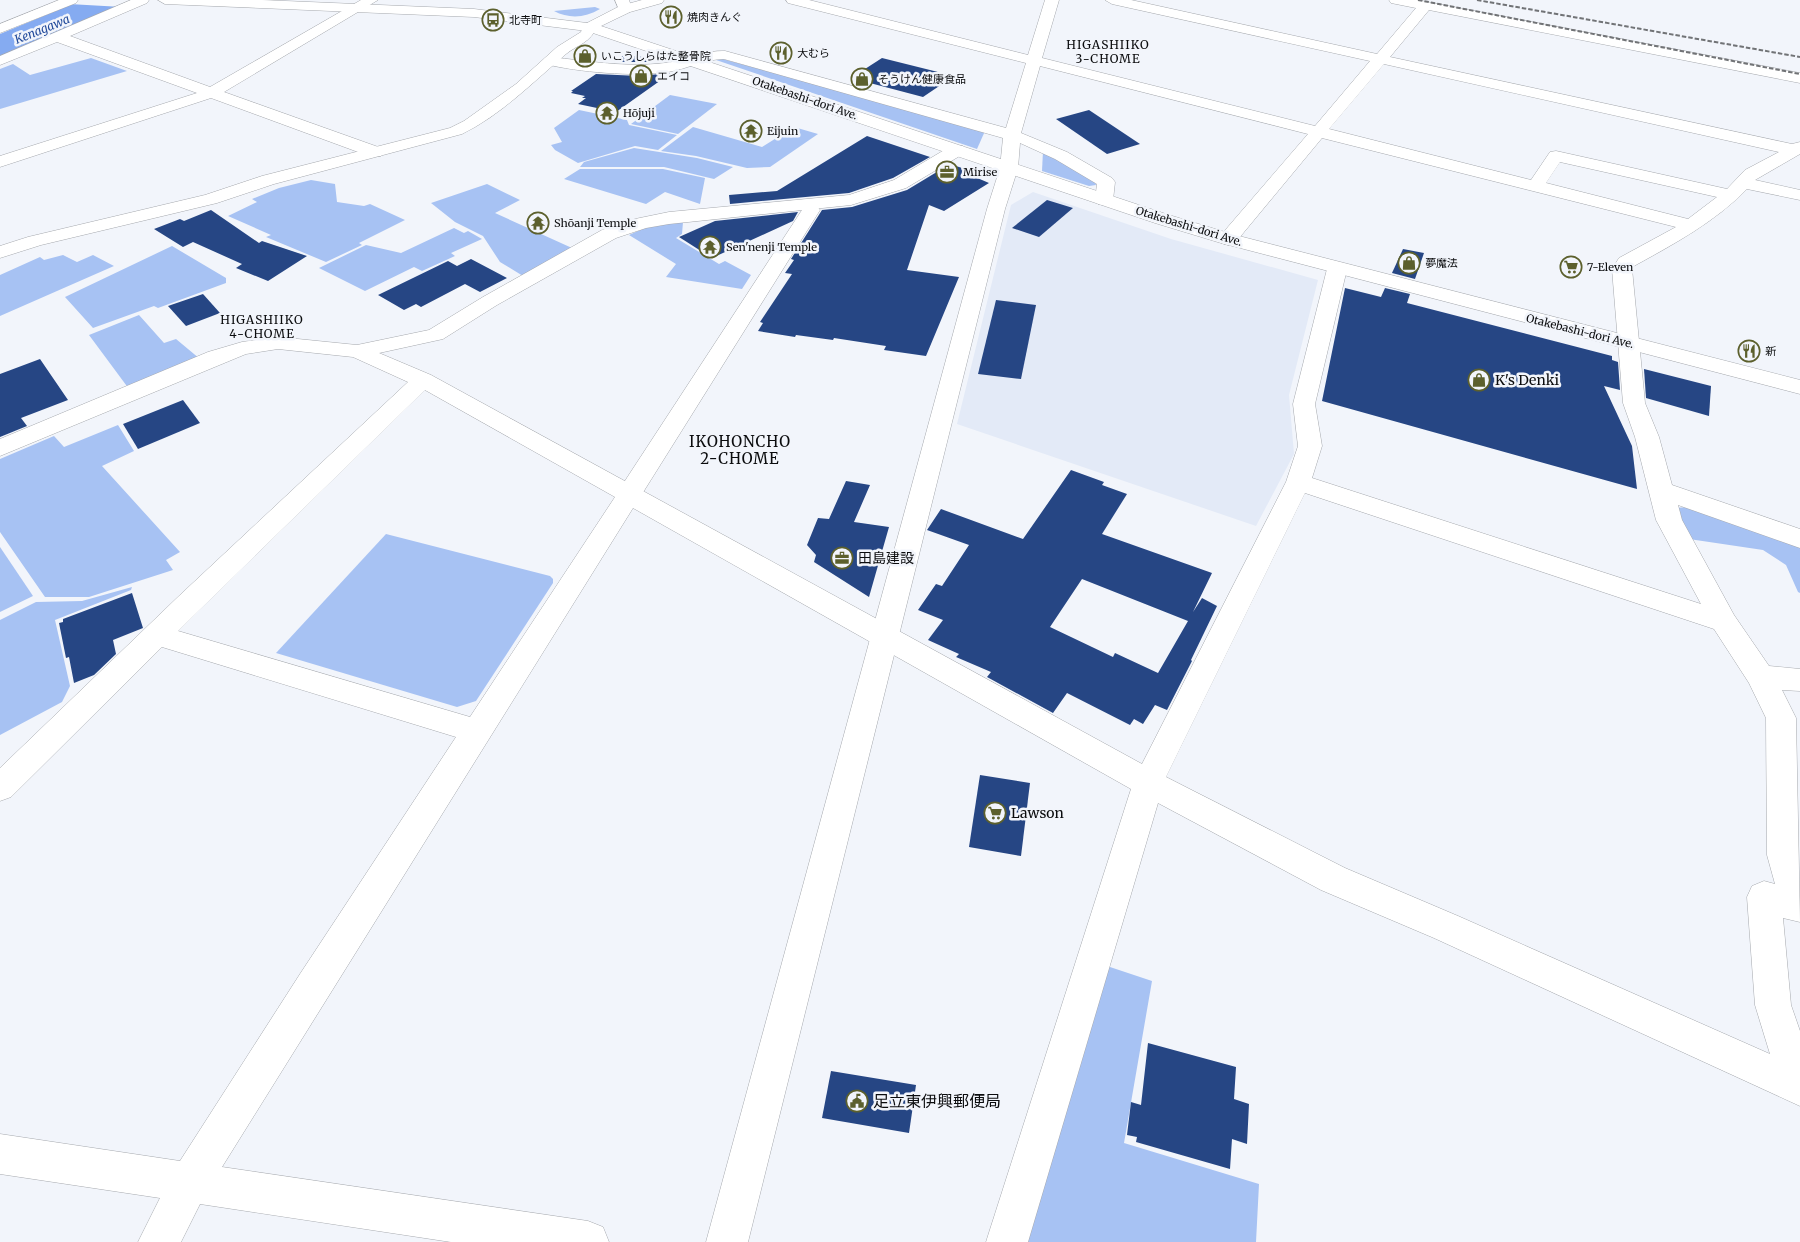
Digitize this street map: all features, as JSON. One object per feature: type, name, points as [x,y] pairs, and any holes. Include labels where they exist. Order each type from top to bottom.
[{"type":"street","points":[[0,29],[71,0]]},
{"type":"street","points":[[0,61],[142,0]]},
{"type":"street","name":"Otakebashi-dori Ave.","points":[[165,0],[365,4],[491,14],[590,27],[694,60],[1104,200],[1228,239],[1337,269],[1800,387]]},
{"type":"street","points":[[0,252],[211,199],[268,180],[439,137],[470,124],[521,87],[562,50],[587,34],[590,27],[624,4],[657,0]]},
{"type":"street","points":[[793,0],[1691,225]]},
{"type":"street","points":[[727,1242],[996,209],[1009,168],[1012,135],[1052,0]]},
{"type":"street","points":[[1112,0],[1797,148]]},
{"type":"street","points":[[1396,0],[1800,78]]},
{"type":"street","points":[[0,162],[196,99],[365,4]]},
{"type":"street","points":[[1228,239],[1425,6]]},
{"type":"street","points":[[58,37],[375,152]]},
{"type":"street","points":[[550,61],[627,68],[667,68],[715,54],[725,55],[1012,135],[1062,154],[1106,182],[1104,200]]},
{"type":"street","points":[[1797,148],[1751,174],[1737,189],[1691,225],[1680,233],[1626,262],[1622,269],[1634,403],[1647,437],[1669,520],[1724,622],[1761,677],[1781,718],[1783,855],[1799,909]]},
{"type":"street","points":[[0,448],[237,349],[278,343],[358,351],[436,335],[581,248],[609,234],[642,223],[669,218],[811,208],[851,200],[889,189],[915,176],[957,150]]},
{"type":"street","points":[[1536,186],[1556,156],[1737,189],[1800,195]]},
{"type":"street","points":[[159,1242],[190,1182],[811,208]]},
{"type":"street","points":[[1007,1242],[1148,783],[1298,482],[1310,446],[1304,404],[1337,269]]},
{"type":"street","points":[[358,351],[423,380],[628,496],[1148,783],[1333,879],[1446,927],[1800,1086]]},
{"type":"street","points":[[0,788],[423,380]]},
{"type":"street","points":[[1298,482],[1724,622]]},
{"type":"street","points":[[1660,490],[1800,540]]},
{"type":"street","points":[[156,636],[476,731]]},
{"type":"street","points":[[1761,677],[1800,680]]},
{"type":"street","points":[[1799,909],[1764,898],[1774,1005],[1800,1086]]},
{"type":"street","points":[[0,1154],[588,1242]]},
{"type":"shaded area","points":[[595,7],[600,9],[583,16],[565,15],[554,11]]},
{"type":"shaded area","points":[[91,58],[127,71],[0,109],[0,69],[13,64],[30,75]]},
{"type":"shaded area","points":[[716,58],[985,131],[977,149],[716,60]]},
{"type":"shaded area","points":[[670,95],[717,104],[678,134],[631,124]]},
{"type":"shaded area","points":[[579,110],[627,120],[629,125],[677,135],[658,150],[635,146],[578,163],[555,150],[551,145],[562,142],[554,128]]},
{"type":"shaded area","points":[[693,127],[762,147],[794,127],[818,134],[770,167],[747,168],[696,156],[661,151]]},
{"type":"shaded area","points":[[634,148],[697,158],[733,167],[714,179],[664,167],[580,167],[584,162]]},
{"type":"shaded area","points":[[1043,151],[1095,182],[1096,185],[1089,186],[1042,171]]},
{"type":"shaded area","points":[[580,169],[663,169],[705,178],[700,204],[665,192],[646,204],[564,179]]},
{"type":"shaded area","points":[[311,180],[335,184],[337,202],[364,206],[370,204],[405,220],[359,243],[362,245],[326,262],[266,237],[271,235],[228,216],[257,202],[252,199],[279,188]]},
{"type":"shaded area","points":[[487,184],[520,200],[495,213],[572,248],[523,276],[500,262],[483,236],[455,222],[431,203]]},
{"type":"shaded area","points":[[1033,192],[1171,239],[1318,280],[1289,395],[1294,454],[1256,526],[957,424],[1011,205]]},
{"type":"shaded area","points":[[683,222],[682,234],[676,238],[719,264],[725,261],[751,275],[742,289],[666,277],[676,264],[629,235],[649,226]]},
{"type":"shaded area","points":[[454,228],[464,233],[468,231],[482,239],[451,253],[455,256],[422,271],[414,267],[365,291],[319,268],[366,245],[401,253]]},
{"type":"shaded area","points":[[172,246],[226,278],[226,283],[158,308],[154,306],[93,328],[65,297]]},
{"type":"shaded area","points":[[63,255],[77,262],[93,255],[114,266],[0,316],[0,275],[40,257],[44,260]]},
{"type":"shaded area","points":[[139,315],[164,343],[176,339],[200,359],[129,389],[89,335]]},
{"type":"shaded area","points":[[118,425],[134,451],[102,466],[180,552],[166,560],[173,570],[89,597],[45,597],[0,532],[0,459],[54,436],[64,447]]},
{"type":"shaded area","points":[[1689,507],[1800,547],[1800,593],[1786,565],[1763,550],[1689,539],[1674,508]]},
{"type":"shaded area","points":[[386,534],[550,576],[553,579],[553,583],[476,701],[457,707],[276,653]]},
{"type":"shaded area","points":[[0,547],[33,596],[0,612]]},
{"type":"shaded area","points":[[132,587],[131,590],[55,620],[70,686],[62,702],[0,735],[0,620],[36,602],[82,601]]},
{"type":"shaded area","points":[[1107,966],[1152,981],[1124,1143],[1259,1184],[1256,1242],[1021,1242]]},
{"type":"water","name":"Kenagawa","points":[[82,0],[133,0],[0,57],[0,34]]},
{"type":"pier","points":[[79,0],[136,0],[122,7],[69,4]]},
{"type":"building","points":[[624,55],[653,58],[651,62],[614,62]]},
{"type":"building","points":[[882,58],[954,76],[923,97],[851,78]]},
{"type":"building","points":[[671,73],[616,112],[578,104],[586,98],[582,98],[585,96],[571,93],[573,91],[571,91],[596,74],[639,76]]},
{"type":"building","points":[[1089,110],[1140,144],[1107,154],[1056,119]]},
{"type":"building","points":[[867,136],[930,157],[893,178],[849,193],[730,204],[729,195],[777,191]]},
{"type":"building","points":[[950,164],[980,174],[975,177],[989,183],[944,211],[929,205],[907,270],[959,277],[926,356],[884,350],[886,346],[834,338],[833,340],[796,335],[795,337],[758,331],[763,323],[760,322],[792,274],[785,273],[794,260],[791,259],[822,210],[852,207],[907,190]]},
{"type":"building","points":[[1047,200],[1073,208],[1039,237],[1012,228]]},
{"type":"building","points":[[211,210],[259,243],[262,241],[307,256],[268,281],[236,268],[242,264],[193,242],[183,247],[154,229],[180,219],[184,221]]},
{"type":"building","points":[[798,212],[793,221],[712,258],[679,237],[715,221]]},
{"type":"building","points":[[1403,249],[1424,253],[1415,279],[1392,273]]},
{"type":"building","points":[[471,259],[507,278],[480,292],[465,284],[421,307],[416,304],[404,310],[378,295],[448,261],[457,266]]},
{"type":"building","points":[[1345,288],[1381,297],[1385,288],[1410,294],[1407,303],[1612,356],[1612,360],[1618,362],[1620,390],[1604,386],[1632,446],[1637,489],[1322,401]]},
{"type":"building","points":[[203,294],[220,313],[186,326],[168,306]]},
{"type":"building","points":[[996,300],[1036,305],[1021,379],[978,374]]},
{"type":"building","points":[[40,359],[68,400],[21,418],[27,426],[0,437],[0,374]]},
{"type":"building","points":[[1644,369],[1711,386],[1709,416],[1646,398]]},
{"type":"building","points":[[183,400],[200,423],[138,449],[123,424]]},
{"type":"building","points":[[1071,470],[1104,482],[1102,485],[1127,494],[1102,534],[1212,573],[1193,612],[1202,598],[1217,606],[1167,710],[1155,705],[1143,724],[1134,719],[1130,725],[1067,693],[1053,713],[987,677],[991,672],[956,657],[959,654],[928,640],[943,620],[918,610],[936,584],[942,586],[969,545],[927,530],[941,509],[1023,539]],"holes":[[[1082,579],[1188,621],[1158,673],[1115,653],[1113,657],[1050,627]]]},
{"type":"building","points":[[846,481],[870,485],[854,522],[889,527],[869,597],[814,562],[816,555],[807,545],[818,518],[829,519]]},
{"type":"building","points":[[132,593],[143,628],[113,640],[116,654],[94,675],[74,683],[69,657],[66,658],[59,623],[63,622],[63,619]]},
{"type":"building","points":[[980,775],[1030,783],[1021,856],[969,847]]},
{"type":"building","points":[[1148,1043],[1236,1067],[1234,1099],[1249,1104],[1247,1144],[1232,1139],[1230,1169],[1136,1142],[1137,1137],[1127,1135],[1131,1102],[1141,1105]]},
{"type":"building","points":[[831,1071],[916,1085],[909,1133],[822,1118]]},
{"type":"railway","points":[[1418,0],[1800,74]]},
{"type":"railway","points":[[1477,0],[1800,57]]},
{"type":"place","name":"焼肉きんぐ","points":[[671,17]]},
{"type":"place","name":"北寺町","points":[[493,20]]},
{"type":"place","name":"大むら","points":[[781,53]]},
{"type":"place","name":"いこうしらはた整骨院","points":[[585,56]]},
{"type":"place","name":"エイコ","points":[[641,76]]},
{"type":"place","name":"そうけん健康食品","points":[[862,79]]},
{"type":"place","name":"Hōjuji","points":[[607,113]]},
{"type":"place","name":"Eijuin","points":[[751,131]]},
{"type":"place","name":"Mirise","points":[[947,172]]},
{"type":"place","name":"Shōanji Temple","points":[[538,223]]},
{"type":"place","name":"Sen'nenji Temple","points":[[710,247]]},
{"type":"place","name":"夢魔法","points":[[1409,263]]},
{"type":"place","name":"7-Eleven","points":[[1571,267]]},
{"type":"place","name":"新","points":[[1749,351]]},
{"type":"place","name":"K's Denki","points":[[1479,380]]},
{"type":"place","name":"田島建設","points":[[842,558]]},
{"type":"place","name":"Lawson","points":[[995,813]]},
{"type":"place","name":"足立東伊興郵便局","points":[[857,1101]]},
{"type":"district","name":"HIGASHIIKO 3-CHOME","points":[[1108,51]]},
{"type":"district","name":"HIGASHIIKO 4-CHOME","points":[[262,326]]},
{"type":"district","name":"IKOHONCHO 2-CHOME","points":[[740,450]]}]
